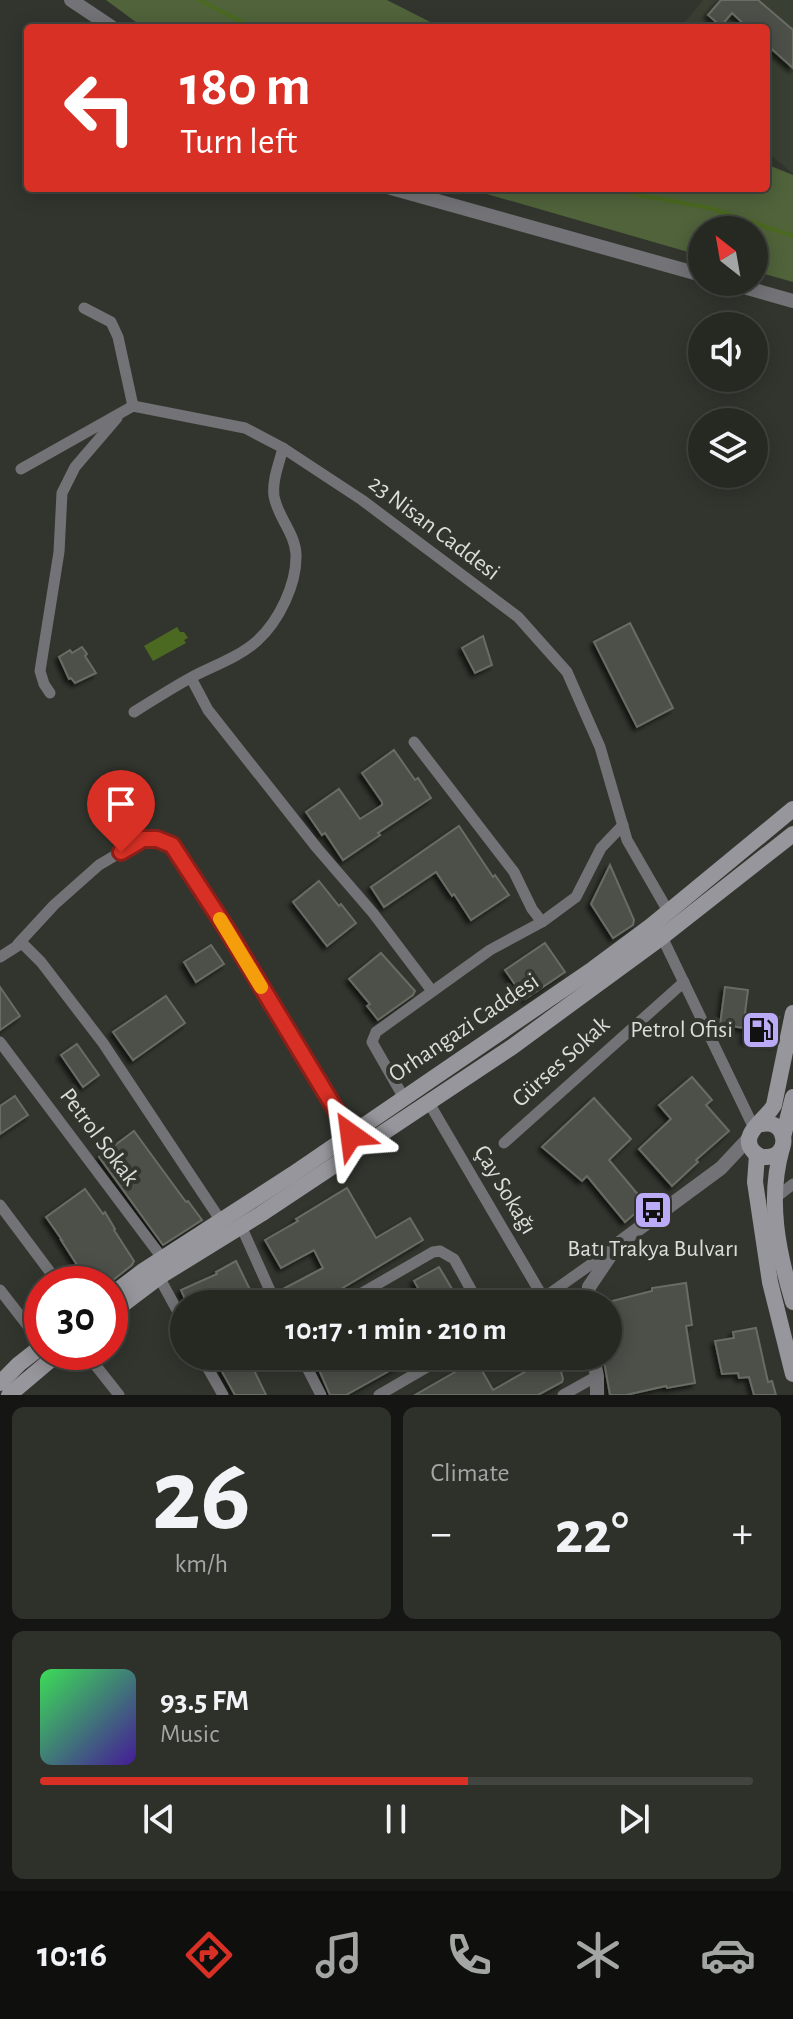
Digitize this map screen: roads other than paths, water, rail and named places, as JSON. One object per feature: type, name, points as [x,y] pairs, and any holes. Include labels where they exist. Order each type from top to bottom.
[{"type":"main road","name":"Orhangazi Caddesi","points":[[128,1283],[593,969],[793,809]]},
{"type":"main road","name":"Orhangazi Caddesi","points":[[128,1300],[551,1019],[793,834]]},
{"type":"main road","points":[[754,1140],[774,1105],[793,1013]]},
{"type":"main road","points":[[793,1097],[776,1167],[774,1199],[793,1302]]},
{"type":"main road","points":[[754,1140],[763,1157],[773,1156],[782,1148],[783,1140],[774,1124],[763,1123],[754,1140],[755,1182],[770,1282],[793,1374]]},
{"type":"main road","points":[[0,1383],[24,1360]]},
{"type":"main road","points":[[9,1395],[39,1370]]},
{"type":"street","points":[[71,0],[107,24]]},
{"type":"street","points":[[405,192],[688,271]]},
{"type":"street","points":[[768,294],[793,301]]},
{"type":"street","points":[[84,308],[111,322],[118,337],[128,409]]},
{"type":"street","points":[[21,469],[128,409]]},
{"type":"street","points":[[50,693],[40,671],[59,552],[62,493],[75,467],[128,409]]},
{"type":"street","name":"23 Nisan Caddesi","points":[[128,409],[245,428],[283,448],[362,500],[518,617],[567,672],[600,747],[627,840],[668,911]]},
{"type":"street","points":[[134,712],[240,653],[257,641],[276,616],[294,578],[296,551],[288,526],[274,500],[274,484],[283,448]]},
{"type":"street","points":[[191,678],[208,710],[317,848],[373,913],[432,991]]},
{"type":"street","points":[[414,742],[514,872],[542,922]]},
{"type":"street","points":[[404,1098],[372,1042],[376,1032],[490,950],[542,922],[576,897],[601,848],[623,825]]},
{"type":"street","points":[[0,957],[18,944],[54,905],[99,865],[143,839],[157,839],[172,845],[351,1135]]},
{"type":"street","points":[[555,1290],[721,1168],[754,1140],[662,937]]},
{"type":"street","points":[[18,944],[22,943],[41,962],[103,1043],[221,1221]]},
{"type":"street","name":"Gürses Sokak","points":[[504,1143],[684,982]]},
{"type":"street","name":"Petrol Sokak","points":[[0,1042],[163,1259]]},
{"type":"street","name":"Çay Sokağı","points":[[429,1103],[534,1290]]},
{"type":"street","points":[[774,1199],[793,1184]]},
{"type":"street","points":[[0,1205],[46,1266]]},
{"type":"street","points":[[241,1226],[270,1290]]},
{"type":"street","points":[[589,1290],[618,1244]]},
{"type":"street","points":[[367,1290],[433,1252],[440,1251],[454,1259],[471,1290]]},
{"type":"street","points":[[159,1277],[170,1297]]},
{"type":"street","points":[[0,1290],[24,1321]]},
{"type":"street","points":[[99,1370],[119,1395]]},
{"type":"street","points":[[209,1370],[223,1395]]},
{"type":"street","points":[[308,1370],[321,1395]]},
{"type":"street","points":[[379,1395],[422,1370]]},
{"type":"street","points":[[596,1370],[597,1395]]},
{"type":"street","points":[[563,1395],[597,1376]]},
{"type":"waterway","points":[[199,0],[246,24]]},
{"type":"waterway","points":[[629,192],[710,208],[793,236]]},
{"type":"place","name":"Petrol Ofisi","points":[[761,1030]]},
{"type":"place","name":"Batı Trakya Bulvarı","points":[[653,1210]]}]
